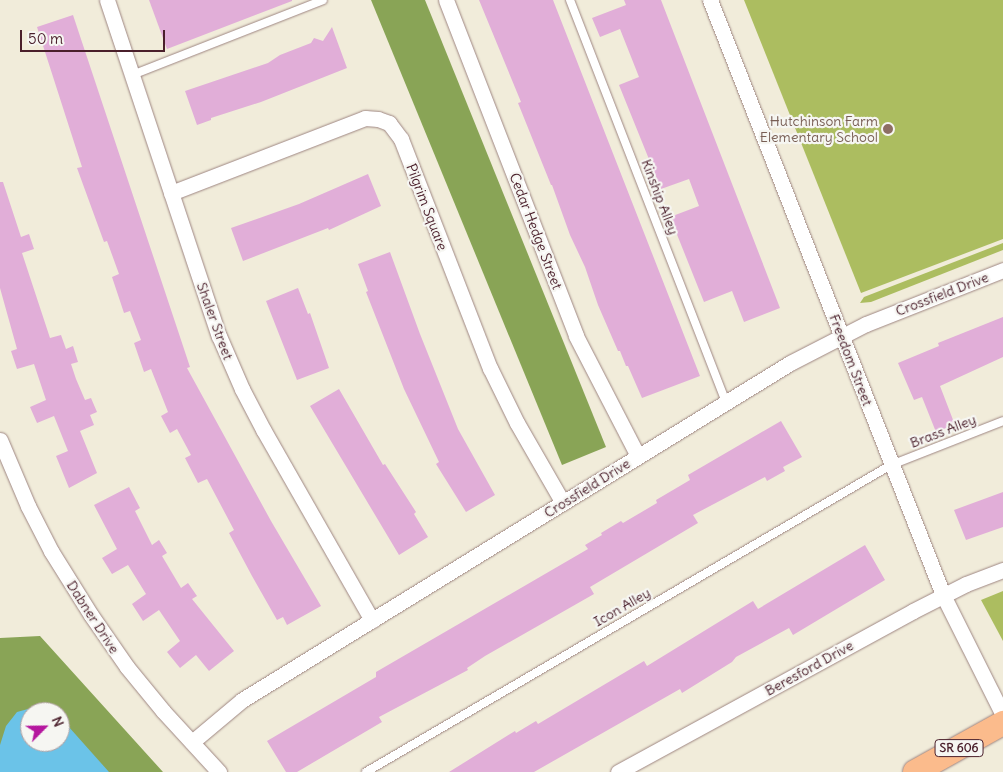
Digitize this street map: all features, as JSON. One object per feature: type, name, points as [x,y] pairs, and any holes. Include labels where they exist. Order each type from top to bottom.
[{"type":"main road","name":"SR 606","points":[[915,772],[1003,723]]},
{"type":"street","name":"Shaler Street","points":[[108,0],[219,336],[242,388],[372,620]]},
{"type":"street","name":"Cedar Hedge Street","points":[[446,0],[576,336],[638,456]]},
{"type":"street","name":"Freedom Street","points":[[710,0],[943,595],[1003,716]]},
{"type":"street","name":"Pilgrim Square","points":[[171,193],[365,118],[378,118],[389,123],[401,139],[490,368],[517,423],[563,503]]},
{"type":"street","name":"Crossfield Drive","points":[[192,742],[242,700],[790,363],[841,335],[1003,270]]},
{"type":"street","name":"Dabner Drive","points":[[0,440],[28,506],[48,544],[91,615],[127,667],[219,772]]},
{"type":"street","name":"Beresford Drive","points":[[618,772],[943,595],[1003,570]]},
{"type":"lane","points":[[132,75],[323,0]]},
{"type":"lane","name":"Kinship Alley","points":[[570,0],[726,402]]},
{"type":"lane","name":"Brass Alley","points":[[891,464],[1003,421]]},
{"type":"lane","name":"Icon Alley","points":[[366,772],[891,464]]},
{"type":"green space","points":[[371,0],[425,0],[606,447],[562,465]]},
{"type":"green space","name":"Hutchinson Farm Elementary School","points":[[744,0],[1003,0],[1003,239],[861,293]]},
{"type":"green space","points":[[1003,243],[1003,250],[871,302],[860,303],[864,297]]},
{"type":"green space","points":[[1003,591],[1003,641],[981,600]]},
{"type":"green space","points":[[40,636],[163,772],[0,772],[0,638]]},
{"type":"water","points":[[20,711],[20,752],[70,752],[70,728],[109,772],[0,772],[0,745],[6,726],[17,712]]},
{"type":"building","points":[[149,0],[292,0],[292,1],[167,49]]},
{"type":"building","points":[[479,0],[553,0],[700,376],[642,398],[628,366],[626,366],[620,351],[618,351],[598,305],[585,267],[570,235],[552,185],[518,103],[521,102]]},
{"type":"building","points":[[624,0],[661,0],[780,308],[744,322],[732,291],[704,302],[670,217],[699,206],[689,179],[661,189],[619,85],[639,77],[620,29],[600,37],[592,18],[626,5]]},
{"type":"building","points":[[73,15],[190,367],[187,368],[271,521],[321,606],[287,625],[283,617],[277,620],[252,576],[229,533],[234,530],[207,479],[198,483],[185,458],[191,455],[177,429],[170,433],[161,416],[168,412],[151,369],[144,372],[134,343],[141,340],[130,311],[124,313],[112,277],[119,274],[107,241],[104,242],[77,168],[82,167],[37,27]]},
{"type":"building","points":[[332,27],[347,68],[261,102],[211,118],[211,120],[197,125],[185,91],[268,63],[280,55],[311,43],[314,38],[323,41]]},
{"type":"building","points":[[368,174],[381,206],[329,230],[328,228],[243,261],[231,228],[299,204]]},
{"type":"building","points":[[0,182],[3,182],[21,237],[29,234],[34,249],[22,253],[50,338],[61,335],[66,349],[73,346],[78,362],[71,364],[76,379],[85,400],[91,398],[97,412],[90,415],[94,425],[80,431],[97,473],[69,488],[56,456],[68,451],[54,416],[37,423],[30,407],[46,400],[34,364],[17,369],[11,351],[17,349],[0,288]]},
{"type":"building","points":[[390,252],[458,429],[495,495],[466,512],[436,464],[439,462],[404,389],[366,292],[368,291],[358,264]]},
{"type":"building","points":[[298,288],[308,314],[310,313],[329,368],[297,380],[266,301]]},
{"type":"building","points":[[1003,317],[1003,357],[940,386],[955,425],[936,432],[922,397],[914,400],[898,363],[939,346],[938,343]]},
{"type":"building","points":[[339,389],[383,465],[385,464],[416,512],[414,514],[428,537],[399,555],[310,406]]},
{"type":"building","points":[[781,421],[802,457],[783,467],[785,471],[767,481],[765,477],[693,515],[698,523],[590,587],[594,594],[485,656],[467,668],[468,670],[379,717],[382,722],[297,772],[286,772],[267,741],[376,677],[376,672],[588,549],[585,545],[602,535],[601,533],[621,521],[623,523],[657,503],[656,500],[690,480],[688,475]]},
{"type":"building","points":[[129,487],[140,508],[135,511],[152,545],[159,540],[167,553],[162,556],[181,588],[188,583],[197,596],[192,599],[234,651],[209,671],[196,655],[180,668],[167,652],[180,641],[159,610],[143,621],[132,604],[146,594],[128,565],[112,574],[102,558],[117,549],[94,505]]},
{"type":"building","points":[[1003,492],[1003,527],[966,540],[954,510]]},
{"type":"building","points":[[865,545],[885,580],[793,635],[789,628],[736,657],[732,662],[682,693],[680,689],[534,772],[449,772],[515,731],[516,733],[536,721],[538,724],[644,661],[647,666],[753,601],[758,609]]},
{"type":"place","name":"Hutchinson Farm Elementary School","points":[[888,129]]}]
